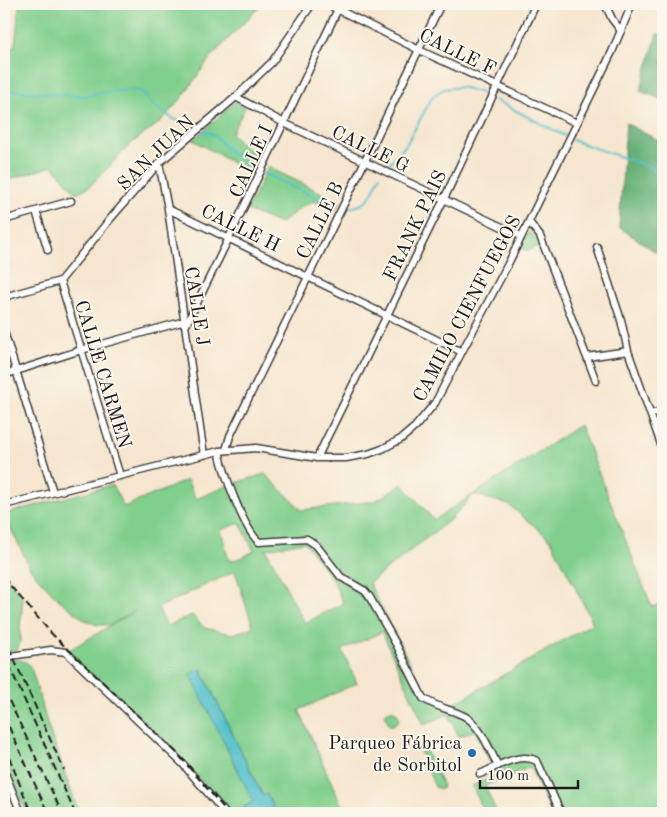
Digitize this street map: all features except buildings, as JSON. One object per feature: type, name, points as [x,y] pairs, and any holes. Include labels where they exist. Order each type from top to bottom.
[{"type":"street","name":"SAN JUAN","points":[[60,281],[159,163],[236,97],[272,62],[312,4]]},
{"type":"street","name":"CALLE F","points":[[327,4],[419,50],[577,123]]},
{"type":"street","name":"CALLE B","points":[[222,451],[366,161],[441,4]]},
{"type":"street","name":"FRANK PAIS","points":[[316,458],[444,200],[536,4]]},
{"type":"street","points":[[605,4],[612,19],[621,31]]},
{"type":"street","name":"CAMILO CIENFUEGOS","points":[[4,505],[222,451],[256,448],[316,458],[346,458],[368,454],[401,439],[415,427],[435,403],[529,222],[621,31],[632,4]]},
{"type":"street","name":"CALLE I","points":[[185,323],[230,238],[338,9]]},
{"type":"street","name":"CALLE G","points":[[236,97],[284,123],[521,236]]},
{"type":"street","name":"CALLE J","points":[[159,163],[168,209],[204,455]]},
{"type":"street","points":[[4,220],[71,201]]},
{"type":"street","name":"CALLE H","points":[[168,209],[462,352]]},
{"type":"street","points":[[36,211],[48,250]]},
{"type":"street","points":[[529,222],[540,236],[596,381]]},
{"type":"street","points":[[598,247],[621,320],[628,351],[663,450]]},
{"type":"street","points":[[4,297],[60,281]]},
{"type":"street","name":"CALLE CARMEN","points":[[60,281],[120,476]]},
{"type":"street","points":[[4,375],[81,350],[185,323]]},
{"type":"street","points":[[4,331],[53,492]]},
{"type":"street","points":[[587,357],[628,351]]},
{"type":"street","points":[[651,414],[663,410]]},
{"type":"street","points":[[222,451],[223,468],[229,485],[255,539],[259,542],[307,539],[316,544],[341,577],[370,596],[423,698],[429,703],[458,714],[471,722],[479,732],[498,766]]},
{"type":"street","points":[[4,657],[51,650],[66,652],[176,757],[225,813]]},
{"type":"street","points":[[480,774],[523,757],[530,757],[538,761],[561,813]]},
{"type":"street","points":[[4,771],[21,813]]},
{"type":"green space","points":[[22,4],[262,4],[210,58],[181,99],[159,123],[133,142],[89,187],[76,193],[53,166],[7,180],[4,172],[4,48],[15,46],[19,6]]},
{"type":"green space","points":[[657,34],[663,34],[663,100],[640,91]]},
{"type":"green space","points":[[236,101],[245,108],[231,134],[264,163],[257,177],[193,140]]},
{"type":"green space","points":[[626,123],[663,143],[663,257],[619,227]]},
{"type":"green space","points":[[268,167],[340,202],[335,210],[313,201],[301,207],[280,224],[247,210]]},
{"type":"green space","points":[[530,233],[536,237],[540,245],[527,251],[520,248],[527,234]]},
{"type":"green space","points":[[580,425],[652,607],[663,602],[663,813],[550,813],[530,767],[485,786],[497,813],[485,813],[472,786],[496,775],[475,730],[459,737],[448,714],[424,725],[382,632],[342,650],[357,683],[299,710],[345,813],[228,813],[176,752],[66,652],[135,611],[110,625],[97,625],[83,619],[57,598],[31,570],[4,514],[112,485],[124,507],[187,480],[196,499],[229,485],[265,474],[302,510],[375,501],[402,484],[434,520]],"holes":[[[474,494],[509,505],[551,540],[593,623],[452,705],[425,693],[369,583],[450,520]],[[240,523],[254,551],[241,558],[229,561],[221,530]],[[305,542],[334,582],[343,603],[305,623],[266,549]],[[235,571],[253,627],[232,634],[205,628],[192,615],[167,626],[158,608]]]},
{"type":"green space","points":[[4,568],[23,600],[20,627],[21,641],[17,650],[4,654]]},
{"type":"green space","points":[[12,659],[25,662],[32,671],[48,726],[79,813],[27,813],[11,775],[4,749],[4,660]]},
{"type":"green space","points":[[393,710],[397,713],[399,719],[397,723],[390,726],[384,714]]},
{"type":"green space","points":[[423,744],[443,786],[442,789],[435,787],[419,748]]},
{"type":"water","points":[[201,669],[263,796],[267,794],[274,807],[263,813],[248,813],[244,807],[253,801],[190,674]]},
{"type":"waterway","points":[[386,167],[406,145],[433,96],[444,89],[461,87],[486,94]]},
{"type":"waterway","points":[[4,90],[84,96],[112,91],[137,90],[143,92],[149,101],[173,119],[195,126]]},
{"type":"waterway","points":[[495,100],[565,136]]},
{"type":"waterway","points":[[202,130],[214,135],[230,152],[259,170]]},
{"type":"waterway","points":[[572,140],[650,167],[663,178]]},
{"type":"waterway","points":[[263,173],[336,207]]},
{"type":"waterway","points":[[345,209],[365,202],[371,195],[380,176]]},
{"type":"railway","points":[[4,576],[52,634],[176,752],[228,813]]},
{"type":"railway","points":[[4,637],[64,770]]},
{"type":"railway","points":[[4,654],[75,813]]},
{"type":"railway","points":[[4,690],[62,813]]},
{"type":"railway","points":[[4,716],[48,813]]},
{"type":"railway","points":[[4,733],[6,749],[31,813]]},
{"type":"place","name":"Parqueo Fábrica de Sorbitol","points":[[472,753]]}]
